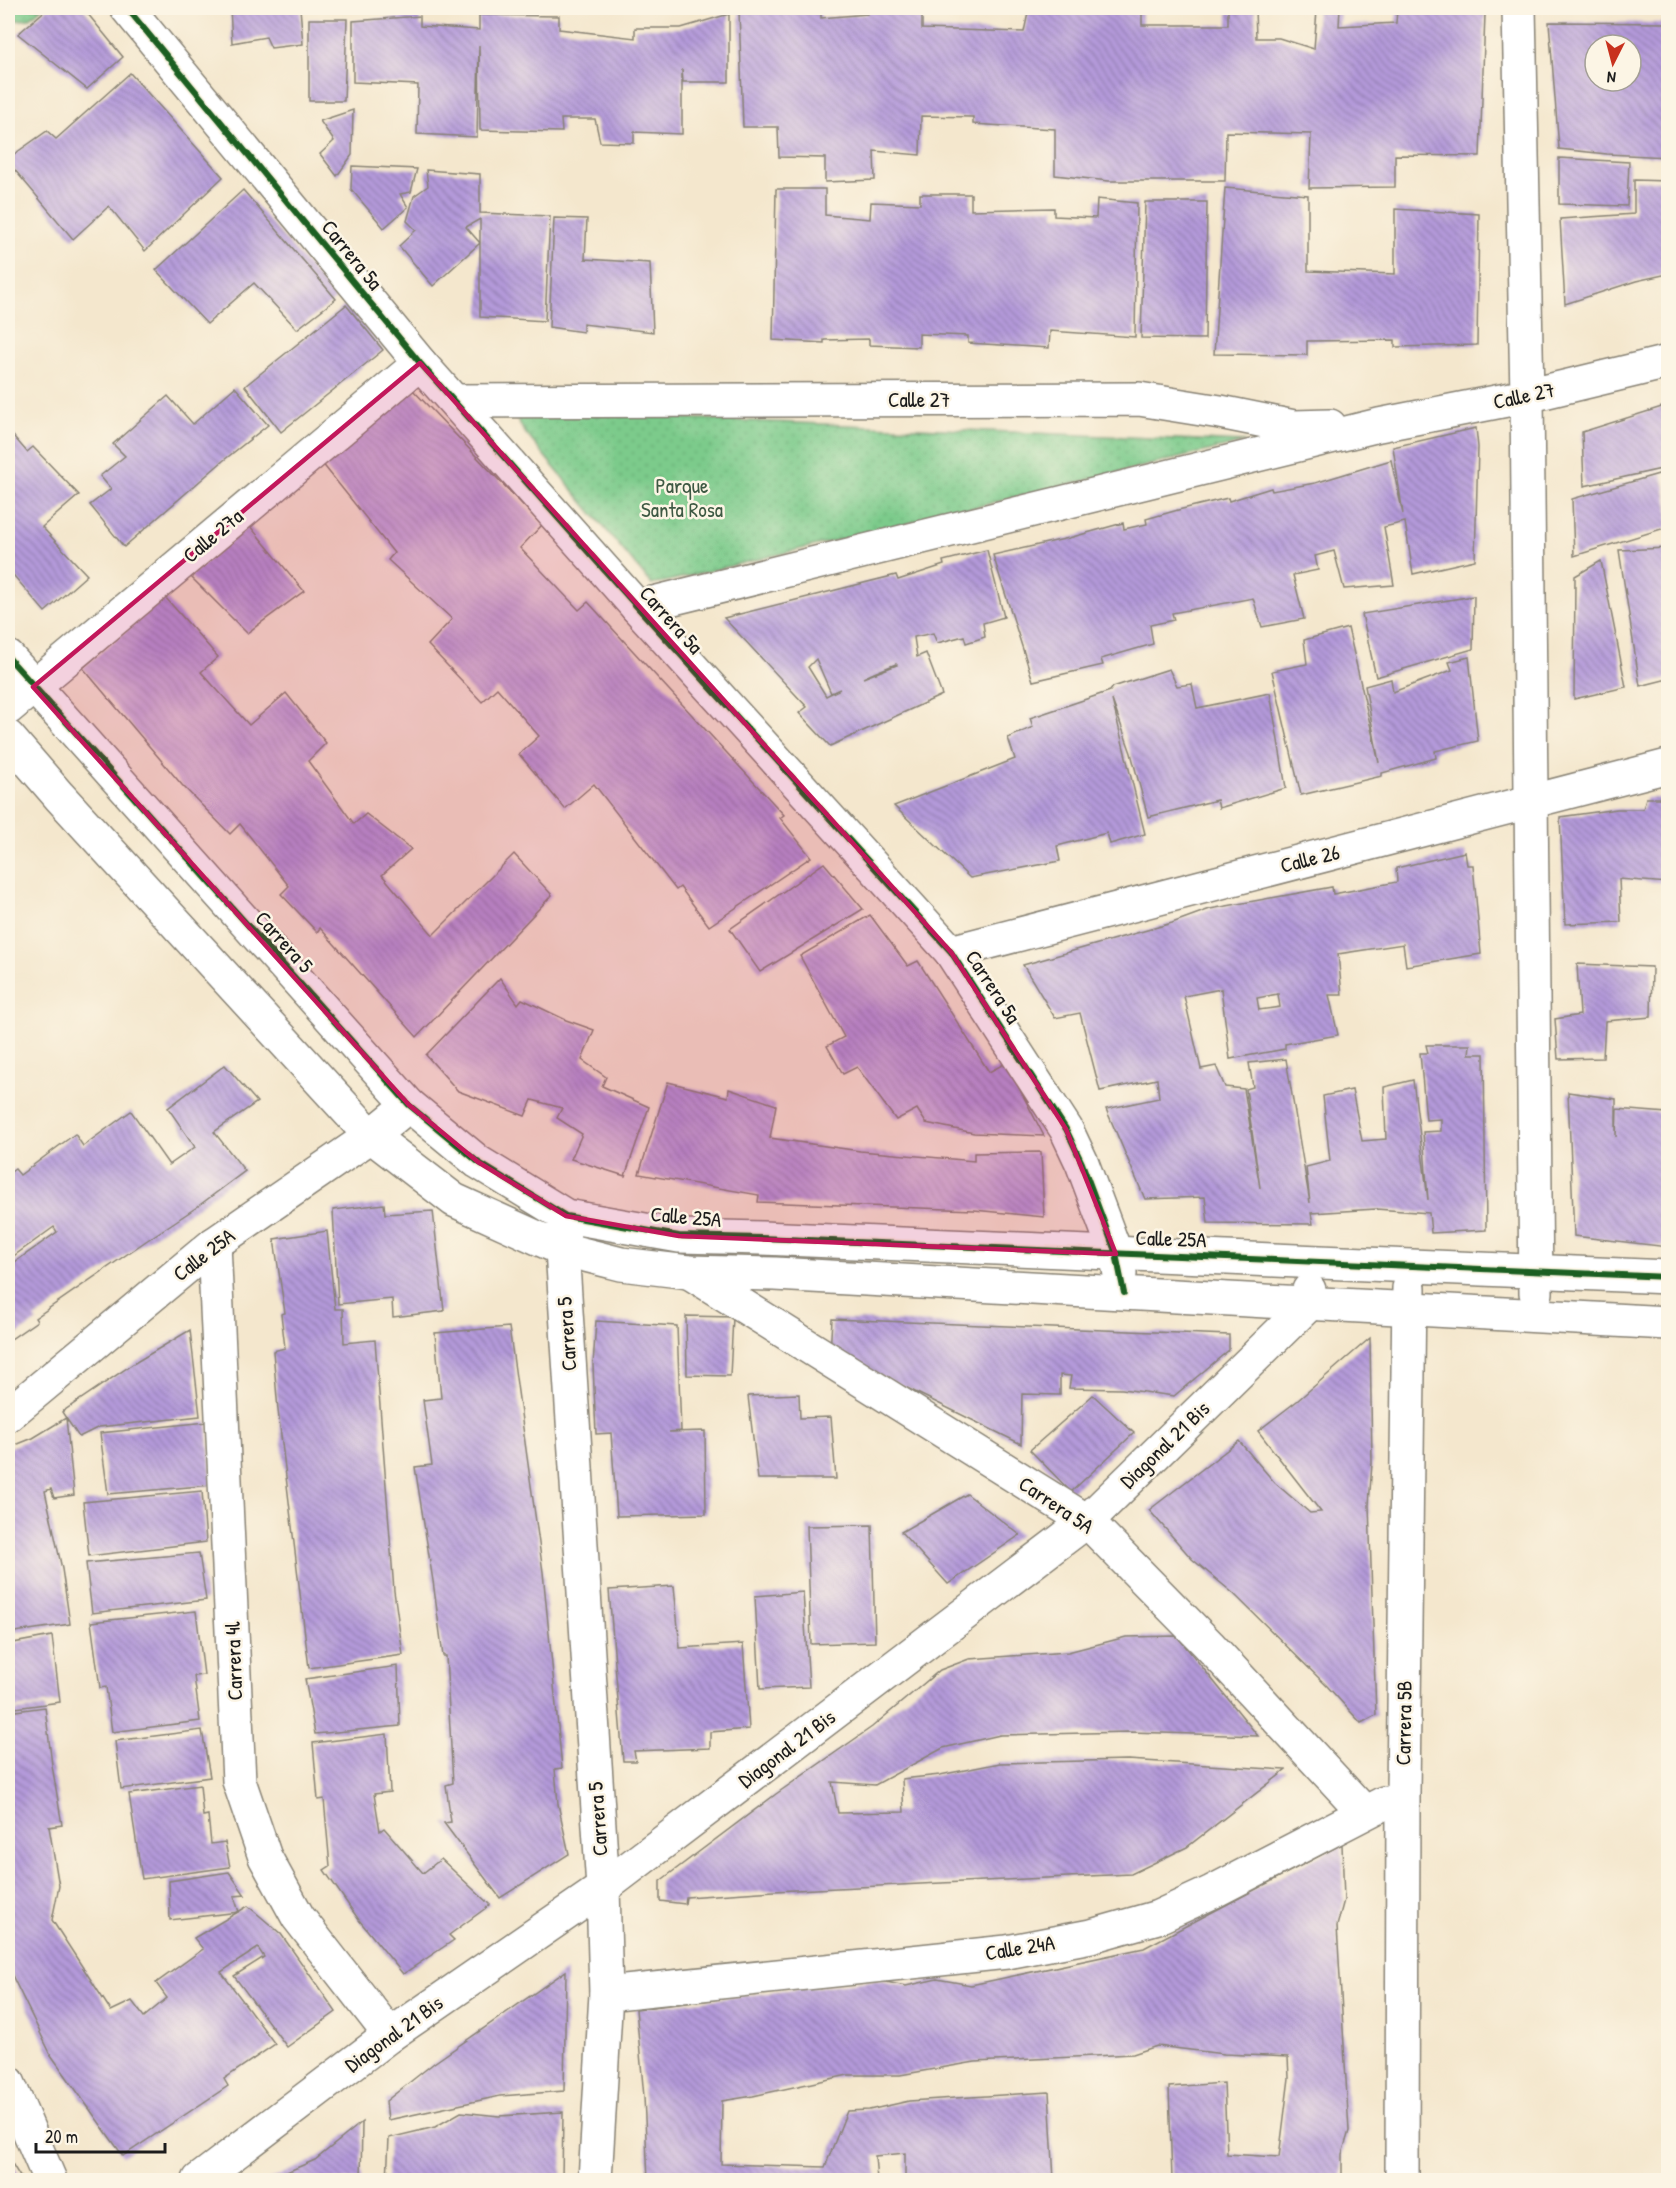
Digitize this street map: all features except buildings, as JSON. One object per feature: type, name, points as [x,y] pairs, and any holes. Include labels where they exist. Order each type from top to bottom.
[{"type":"street","name":"Carrera 5a","points":[[127,8],[420,363],[637,607],[951,952],[1066,1129],[1082,1162],[1116,1254],[1124,1293]]},
{"type":"street","points":[[1519,8],[1533,802],[1536,1316]]},
{"type":"street","name":"Calle 27","points":[[637,607],[1379,425],[1527,396],[1668,362]]},
{"type":"street","name":"Calle 27a","points":[[8,708],[420,363]]},
{"type":"street","name":"Calle 27","points":[[455,401],[1139,399],[1294,426],[1379,425]]},
{"type":"street","name":"Carrera 5","points":[[8,657],[409,1106],[477,1162],[566,1216],[562,1249],[603,1888],[606,1994],[595,2181]]},
{"type":"street","points":[[8,737],[59,796],[371,1136],[454,1200],[562,1249],[621,1264],[688,1272],[775,1274],[1668,1323]]},
{"type":"street","name":"Calle 26","points":[[951,952],[1668,766]]},
{"type":"street","name":"Calle 25A","points":[[8,1415],[214,1244],[371,1136],[409,1106]]},
{"type":"street","name":"Calle 25A","points":[[566,1216],[679,1236],[774,1238],[1668,1277]]},
{"type":"street","name":"Carrera 4l","points":[[214,1244],[239,1781],[265,1857],[298,1917],[390,2035]]},
{"type":"street","points":[[1308,1262],[1310,1303]]},
{"type":"street","name":"Carrera 5B","points":[[1402,2181],[1403,1794],[1410,1266]]},
{"type":"street","name":"Carrera 5A","points":[[688,1272],[1087,1521],[1209,1646],[1364,1812]]},
{"type":"street","name":"Diagonal 21 Bis","points":[[199,2181],[390,2035],[603,1888],[1087,1521],[1310,1303]]},
{"type":"street","name":"Calle 24A","points":[[606,1994],[1007,1952],[1091,1936],[1158,1917],[1212,1892],[1403,1794]]},
{"type":"street","points":[[8,2082],[50,2181]]},
{"type":"highlighted area","points":[[420,363],[951,952],[1066,1129],[1116,1254],[679,1236],[566,1216],[478,1162],[409,1105],[33,687]]},
{"type":"green space","points":[[8,8],[42,8],[29,19],[8,21]]},
{"type":"green space","name":"Parque Santa Rosa","points":[[514,411],[1245,442],[652,585],[523,430]]},
{"type":"cycle path","points":[[127,8],[420,363],[637,607],[951,952],[1066,1129],[1082,1163],[1116,1254],[1124,1293]]},
{"type":"cycle path","points":[[8,657],[409,1105],[478,1162],[566,1216],[679,1236],[1668,1277]]}]
